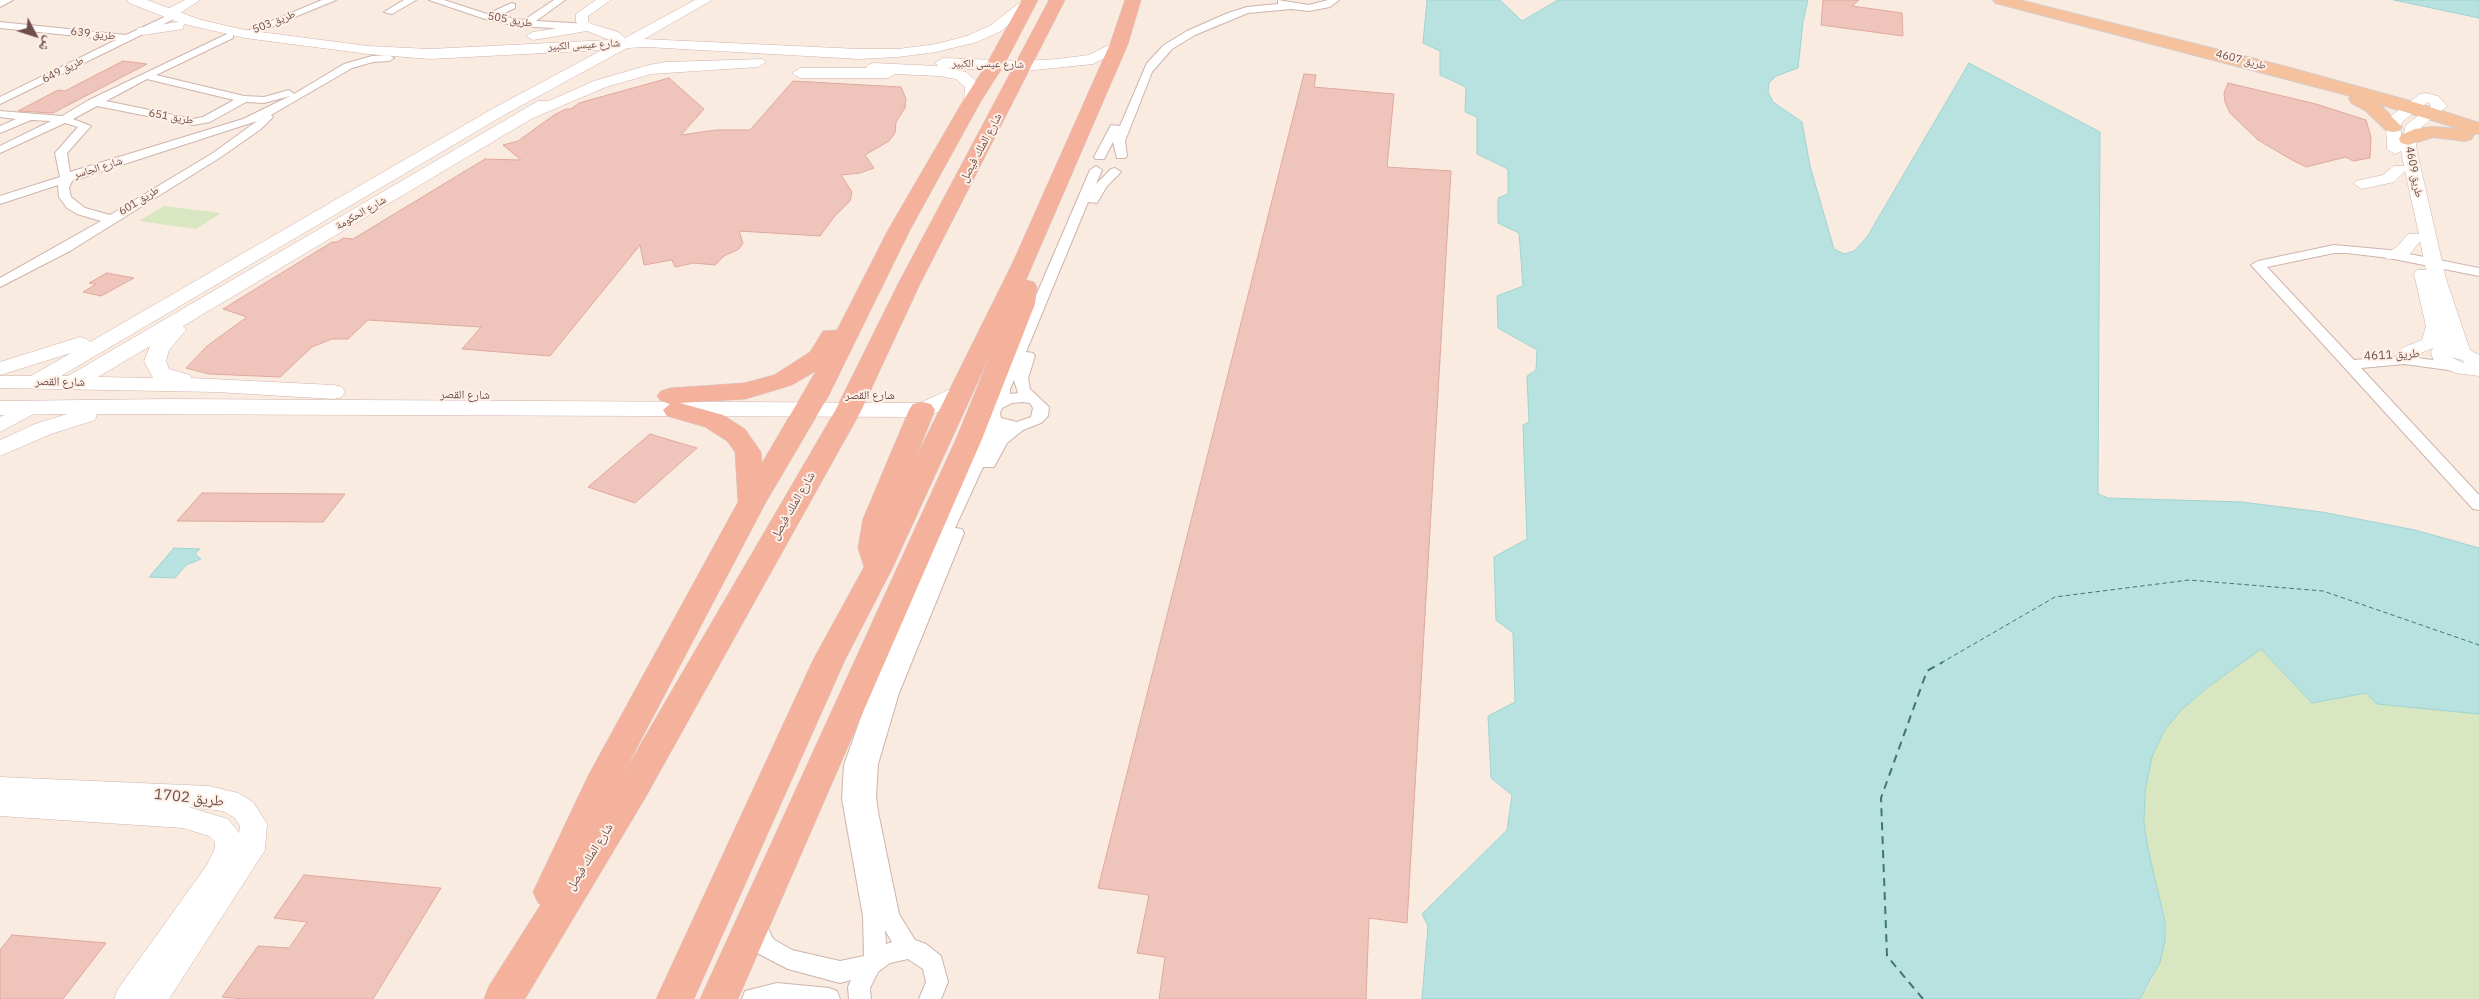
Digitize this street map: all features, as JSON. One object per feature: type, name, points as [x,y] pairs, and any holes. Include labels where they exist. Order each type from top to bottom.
[{"type":"highway","name":"شارع الملك فيصل","points":[[503,999],[632,790],[852,403],[909,284],[1058,0]]},
{"type":"highway","points":[[675,999],[829,660],[878,567],[1024,262],[1120,44],[1133,0]]},
{"type":"highway","name":"شارع الملك فيصل","points":[[503,999],[600,786],[752,502],[811,403],[899,230],[972,101],[995,65],[1029,2]]},
{"type":"highway","points":[[673,403],[746,391],[783,380],[803,369],[820,356],[865,272],[899,230]]},
{"type":"highway","points":[[719,999],[872,662],[969,439],[1023,304],[1026,285],[1024,262]]},
{"type":"highway","points":[[673,403],[714,422],[736,435],[748,452],[752,502]]},
{"type":"highway","points":[[878,567],[872,548],[877,519],[922,410]]},
{"type":"main road","name":"شارع عيسى الكبير","points":[[119,0],[166,18],[229,36],[357,55],[430,54],[488,56],[622,44],[766,59]]},
{"type":"main road","name":"شارع عيسى الكبير","points":[[134,0],[166,18],[245,34],[386,55],[459,60],[569,46],[622,44],[766,59],[789,56],[894,62],[1025,66],[1093,58],[1120,44]]},
{"type":"main road","name":"طريق 4607","points":[[2001,0],[2277,70],[2428,105],[2479,113]]},
{"type":"main road","name":"طريق 4607","points":[[2029,0],[2428,105],[2479,129]]},
{"type":"main road","points":[[715,2],[693,27],[708,39],[766,59]]},
{"type":"main road","name":"شارع الحكومة","points":[[21,398],[217,299],[512,123],[622,44],[691,8],[715,2]]},
{"type":"main road","name":"شارع الحكومة","points":[[21,398],[164,306],[377,182],[548,69],[622,44],[715,2]]},
{"type":"main road","name":"شارع عيسى الكبير","points":[[856,60],[955,44],[996,28],[1029,2]]},
{"type":"main road","points":[[143,31],[190,3]]},
{"type":"main road","points":[[397,192],[404,180],[418,168],[666,16],[691,8]]},
{"type":"main road","points":[[459,60],[622,44],[666,16]]},
{"type":"main road","points":[[488,56],[556,33],[592,28],[622,44]]},
{"type":"main road","points":[[488,56],[548,69]]},
{"type":"main road","points":[[512,123],[576,93],[634,74],[666,67],[766,59]]},
{"type":"main road","name":"شارع عيسى الكبير","points":[[856,60],[964,77],[973,86],[972,101]]},
{"type":"main road","points":[[800,73],[883,73],[926,70]]},
{"type":"main road","points":[[2277,70],[2357,99],[2371,106],[2393,126]]},
{"type":"main road","points":[[2428,105],[2479,121]]},
{"type":"main road","points":[[2408,139],[2415,135],[2433,132],[2479,137]]},
{"type":"main road","points":[[21,398],[334,218],[362,199],[377,182]]},
{"type":"main road","points":[[216,385],[170,378],[160,373],[155,356],[166,338],[217,299]]},
{"type":"main road","points":[[0,369],[64,349],[164,306]]},
{"type":"main road","name":"شارع القصر","points":[[21,398],[216,385],[276,390],[673,403]]},
{"type":"main road","points":[[21,398],[201,396],[276,390]]},
{"type":"main road","name":"شارع القصر","points":[[21,398],[168,406],[852,403],[922,410],[942,403],[961,391]]},
{"type":"main road","points":[[0,449],[42,429],[77,417],[168,406]]},
{"type":"street","points":[[0,4],[8,0]]},
{"type":"street","name":"طريق 503","points":[[245,34],[331,0]]},
{"type":"street","points":[[389,12],[411,0]]},
{"type":"street","points":[[527,23],[560,0]]},
{"type":"street","points":[[592,28],[582,22],[582,14],[605,0]]},
{"type":"street","points":[[1001,401],[1003,389],[1098,163],[1139,72],[1152,54],[1173,38],[1235,10],[1269,0]]},
{"type":"street","points":[[1279,0],[1290,6]]},
{"type":"street","points":[[1121,156],[1119,141],[1148,72],[1159,55],[1184,36],[1247,10],[1290,6],[1316,8],[1327,5],[1334,0]]},
{"type":"street","name":"طريق 505","points":[[440,1],[488,17],[527,23],[592,28]]},
{"type":"street","points":[[488,17],[512,6]]},
{"type":"street","name":"طريق 649","points":[[0,101],[166,18]]},
{"type":"street","name":"طريق 639","points":[[0,25],[126,38]]},
{"type":"street","name":"طريق 649","points":[[126,38],[143,31]]},
{"type":"street","points":[[0,150],[36,134],[93,102],[229,36]]},
{"type":"street","points":[[196,136],[251,108],[293,92],[357,55]]},
{"type":"street","points":[[196,136],[226,128],[264,104],[348,66],[386,55]]},
{"type":"street","points":[[146,76],[264,104]]},
{"type":"street","name":"طريق 651","points":[[93,102],[193,122],[206,120],[244,99]]},
{"type":"street","name":"طريق 601","points":[[0,283],[65,248],[248,134],[258,127],[264,104]]},
{"type":"street","points":[[2393,126],[2396,119],[2428,105]]},
{"type":"street","name":"طريق 4609","points":[[2428,105],[2411,128],[2408,139],[2435,326],[2464,358]]},
{"type":"street","points":[[0,114],[62,119],[85,126],[61,153],[64,172],[67,178],[63,188],[71,205],[94,216],[111,219]]},
{"type":"street","points":[[0,130],[30,116]]},
{"type":"street","name":"طريق 4609","points":[[2393,126],[2414,238],[2426,262],[2464,358]]},
{"type":"street","name":"شارع الجاسر","points":[[0,200],[196,136]]},
{"type":"street","points":[[908,949],[889,916],[868,812],[866,796],[868,764],[890,693],[948,551],[994,450],[1006,435],[1018,428],[1031,424],[1040,416],[1041,408],[1029,398],[1021,384],[1021,373],[1094,197],[1102,184],[1115,172],[1129,166],[1129,159],[1121,156],[1098,163]]},
{"type":"street","points":[[1098,163],[1115,172]]},
{"type":"street","points":[[2362,184],[2388,179],[2400,168]]},
{"type":"street","points":[[2393,254],[2404,250],[2414,238]]},
{"type":"street","points":[[2261,268],[2334,249],[2356,249],[2393,254],[2479,277]]},
{"type":"street","points":[[2261,268],[2356,253],[2426,262],[2479,272]]},
{"type":"street","points":[[2261,268],[2479,505]]},
{"type":"street","points":[[2409,352],[2430,343],[2435,326]]},
{"type":"street","name":"طريق 4611","points":[[2348,361],[2409,352],[2464,358]]},
{"type":"street","points":[[2348,361],[2464,358]]},
{"type":"street","points":[[860,999],[859,987],[873,962],[874,916],[852,799],[854,765],[889,664],[936,550],[991,434],[994,421],[992,417],[993,409],[1001,401],[1015,397],[1029,398]]},
{"type":"street","points":[[994,421],[1004,426],[1018,428]]},
{"type":"street","name":"طريق 1702","points":[[0,788],[116,802],[201,820],[218,827],[228,838],[229,848],[217,874],[129,999]]},
{"type":"street","name":"طريق 1702","points":[[0,805],[209,797],[229,801],[244,810],[254,824],[251,850],[152,999]]},
{"type":"street","points":[[754,919],[755,929],[765,946],[788,959],[840,972],[873,962],[891,952],[908,949],[926,956],[933,963],[936,982],[930,999]]},
{"type":"street","points":[[753,999],[777,994],[829,999]]},
{"type":"green space","points":[[164,206],[221,213],[196,229],[139,221]]},
{"type":"green space","points":[[2261,649],[2313,703],[2366,693],[2479,714],[2479,999],[2140,999],[2152,980],[2165,921],[2148,849],[2144,823],[2145,791],[2152,757],[2164,731],[2180,711],[2208,687]]},
{"type":"water","points":[[1427,0],[1500,0],[1522,21],[1558,0],[1808,0],[1803,22],[1798,68],[1776,76],[1769,83],[1768,92],[1773,102],[1802,122],[1810,166],[1834,249],[1844,254],[1854,251],[1867,237],[1969,63],[2100,132],[2098,494],[2108,498],[2242,502],[2322,512],[2415,530],[2479,548],[2479,714],[2377,704],[2366,693],[2312,703],[2261,649],[2208,687],[2180,711],[2164,731],[2152,757],[2145,791],[2144,823],[2165,922],[2165,941],[2160,962],[2140,999],[1422,999],[1428,926],[1422,914],[1507,830],[1512,795],[1491,778],[1488,716],[1515,702],[1513,633],[1496,620],[1494,557],[1527,539],[1523,425],[1529,422],[1527,376],[1536,370],[1537,350],[1498,328],[1497,296],[1523,286],[1519,233],[1498,223],[1498,198],[1508,194],[1508,169],[1477,154],[1477,117],[1465,112],[1466,87],[1440,75],[1440,51],[1423,43]]},
{"type":"water","points":[[2394,0],[2479,0],[2479,18]]},
{"type":"water","points":[[174,548],[200,549],[195,554],[201,559],[186,565],[175,578],[149,577]]},
{"type":"building","points":[[1823,0],[1859,0],[1852,6],[1902,13],[1903,36],[1821,25]]},
{"type":"building","points":[[123,61],[147,64],[53,113],[18,111],[58,90],[65,91]]},
{"type":"building","points":[[1304,74],[1316,75],[1314,87],[1394,94],[1387,167],[1451,171],[1407,923],[1369,918],[1366,999],[1159,999],[1165,957],[1137,953],[1149,895],[1098,888]]},
{"type":"building","points":[[669,78],[704,109],[681,135],[716,130],[750,130],[793,81],[901,87],[906,99],[905,108],[896,122],[895,133],[889,141],[865,155],[874,168],[860,173],[841,175],[852,192],[850,201],[834,217],[820,236],[739,231],[743,243],[739,249],[724,256],[715,265],[694,263],[675,267],[672,260],[644,265],[640,245],[550,356],[462,349],[481,327],[368,320],[348,339],[332,339],[312,347],[280,377],[209,374],[186,368],[207,346],[247,317],[223,309],[332,242],[337,242],[343,238],[353,239],[485,159],[521,160],[503,145],[518,141],[554,115],[566,109],[571,109],[579,103]]},
{"type":"building","points":[[2228,83],[2316,104],[2366,120],[2371,137],[2370,158],[2353,161],[2346,157],[2306,167],[2292,160],[2258,140],[2230,113],[2225,102],[2224,93]]},
{"type":"building","points":[[107,273],[134,278],[101,296],[83,292],[96,284],[89,283]]},
{"type":"building","points":[[650,434],[697,448],[635,503],[588,487]]},
{"type":"building","points":[[202,493],[345,494],[323,522],[177,521]]},
{"type":"building","points":[[304,875],[441,888],[373,999],[245,999],[222,997],[258,946],[289,948],[307,922],[274,918]]},
{"type":"building","points":[[12,935],[106,943],[63,999],[0,999],[0,950]]},
{"type":"ferry route","points":[[1941,663],[2055,597],[2189,580],[2323,591],[2479,645]]},
{"type":"ferry route","points":[[1923,999],[1887,956],[1881,798],[1927,671],[1943,662]]}]
